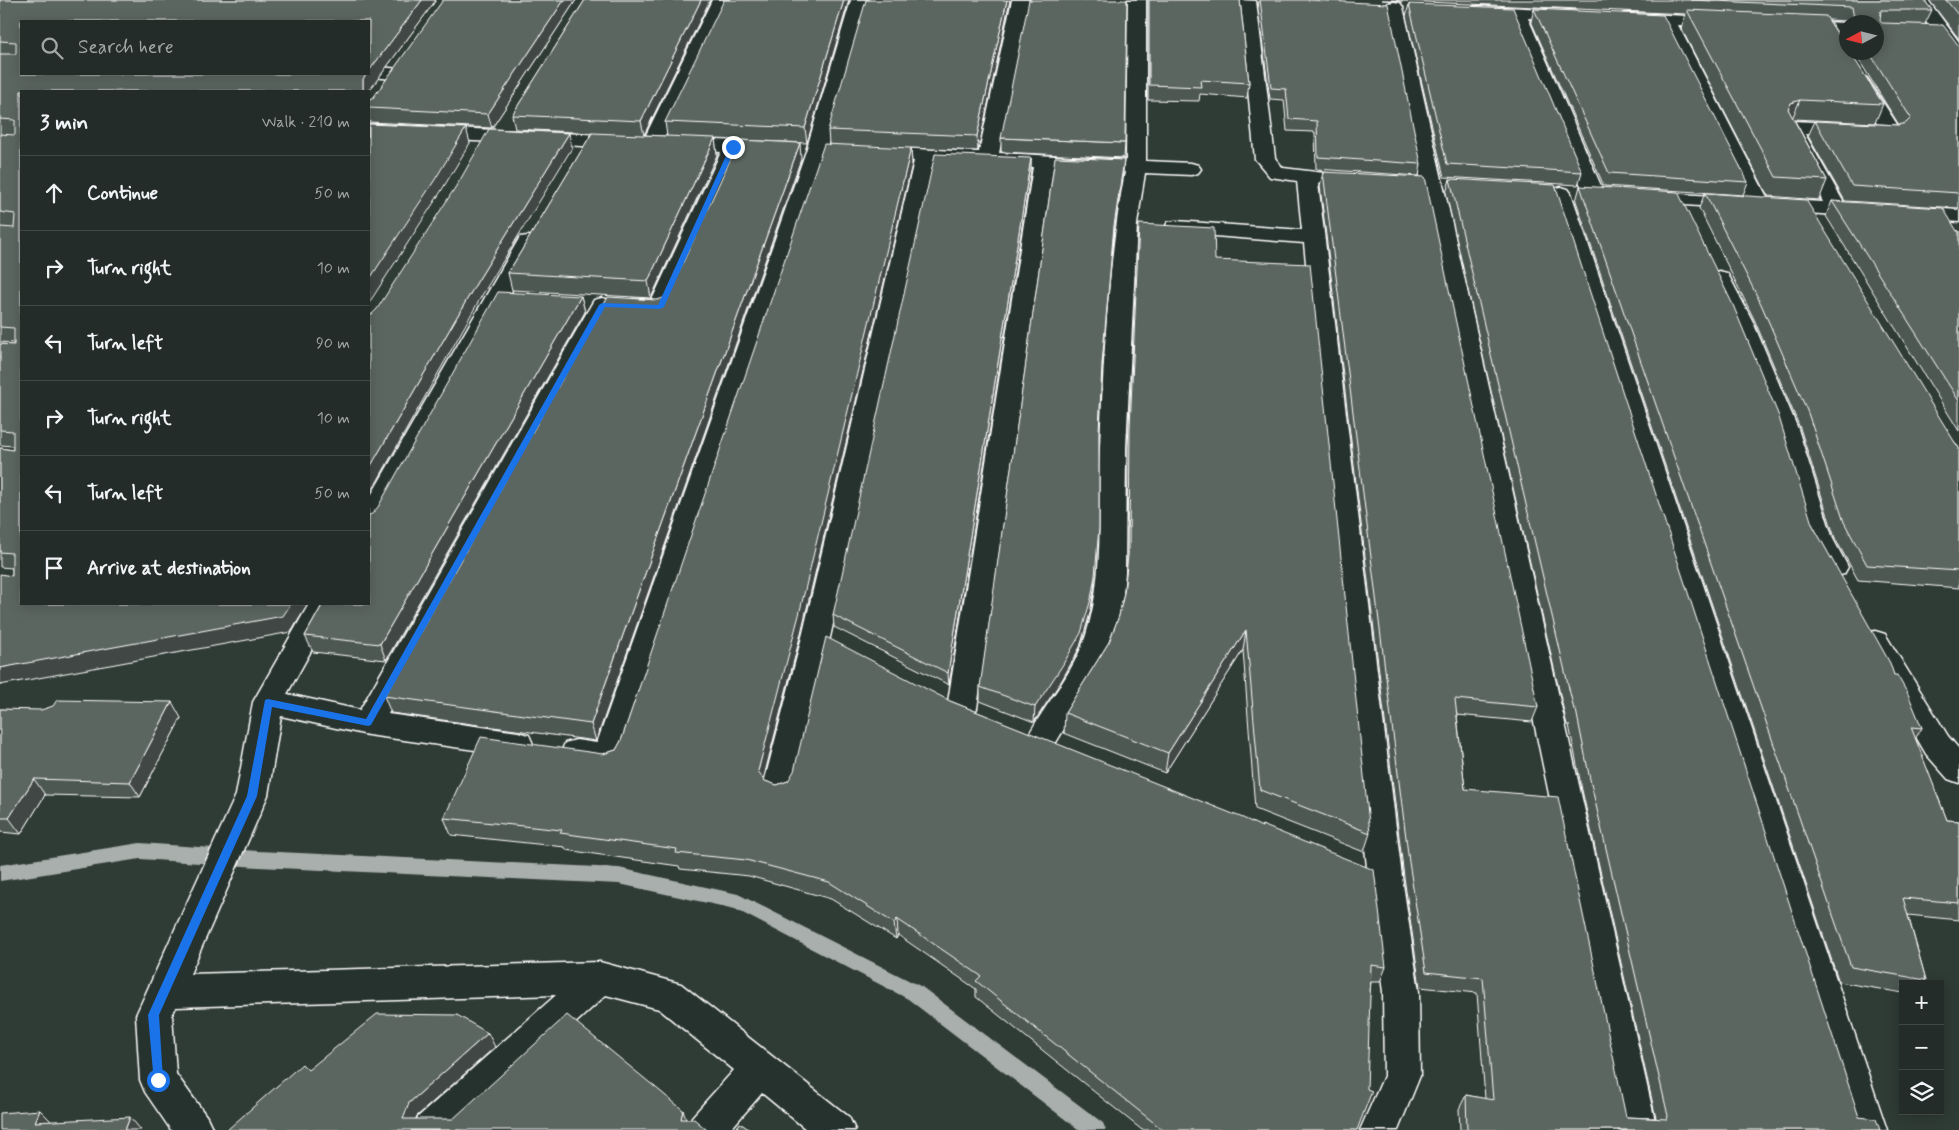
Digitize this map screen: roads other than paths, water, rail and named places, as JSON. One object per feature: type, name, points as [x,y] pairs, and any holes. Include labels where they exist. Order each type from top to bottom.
[{"type":"street","points":[[652,143],[721,0]]},
{"type":"street","points":[[268,702],[368,723],[608,757],[819,151],[860,0]]},
{"type":"street","points":[[988,159],[1021,0]]},
{"type":"street","points":[[989,718],[1084,671],[1100,637],[1108,605],[1111,572],[1113,447],[1143,225],[1136,166],[1137,0]]},
{"type":"street","points":[[1919,0],[1959,56]]},
{"type":"street","points":[[1248,1],[1265,159],[1277,173],[1307,178],[1345,180]]},
{"type":"street","points":[[1394,7],[1638,1130]]},
{"type":"street","points":[[1460,10],[1517,13],[1549,7],[1589,16]]},
{"type":"street","points":[[1517,13],[1611,196]]},
{"type":"street","points":[[1608,17],[1741,23]]},
{"type":"street","points":[[1666,20],[1760,204]]},
{"type":"street","points":[[1779,25],[1836,33]]},
{"type":"street","points":[[1923,32],[1941,32]]},
{"type":"street","points":[[370,72],[389,80],[405,57]]},
{"type":"street","points":[[1837,209],[1792,127],[1892,132],[1851,68]]},
{"type":"street","points":[[370,130],[1191,169]]},
{"type":"street","points":[[574,165],[588,140]]},
{"type":"street","points":[[368,723],[592,304],[660,307],[733,147]]},
{"type":"street","points":[[779,787],[830,640],[925,156]]},
{"type":"street","points":[[989,718],[1044,161]]},
{"type":"street","points":[[1307,178],[1385,877],[1400,992],[1402,1076],[1379,1130]]},
{"type":"street","points":[[1868,1130],[1551,192],[1890,212],[1952,221]]},
{"type":"street","points":[[1682,200],[1694,226]]},
{"type":"street","points":[[1808,208],[1823,233]]},
{"type":"street","points":[[370,520],[504,299],[539,223]]},
{"type":"street","points":[[1143,225],[1314,237]]},
{"type":"street","points":[[1711,260],[1740,320],[1785,429],[1819,539],[1844,584]]},
{"type":"street","points":[[194,1130],[158,1080],[154,1015],[252,796],[268,702],[322,605]]},
{"type":"street","points":[[1866,625],[1937,745],[1959,770]]},
{"type":"street","points":[[989,718],[1069,751]]},
{"type":"street","points":[[1357,866],[1385,877]]},
{"type":"street","points":[[164,991],[600,978],[669,995],[836,1130]]},
{"type":"street","points":[[430,1130],[600,978]]},
{"type":"street","points":[[705,1130],[760,1069]]},
{"type":"waterway","points":[[0,873],[140,851],[258,859],[619,876],[738,902],[915,993],[1096,1130]]}]
